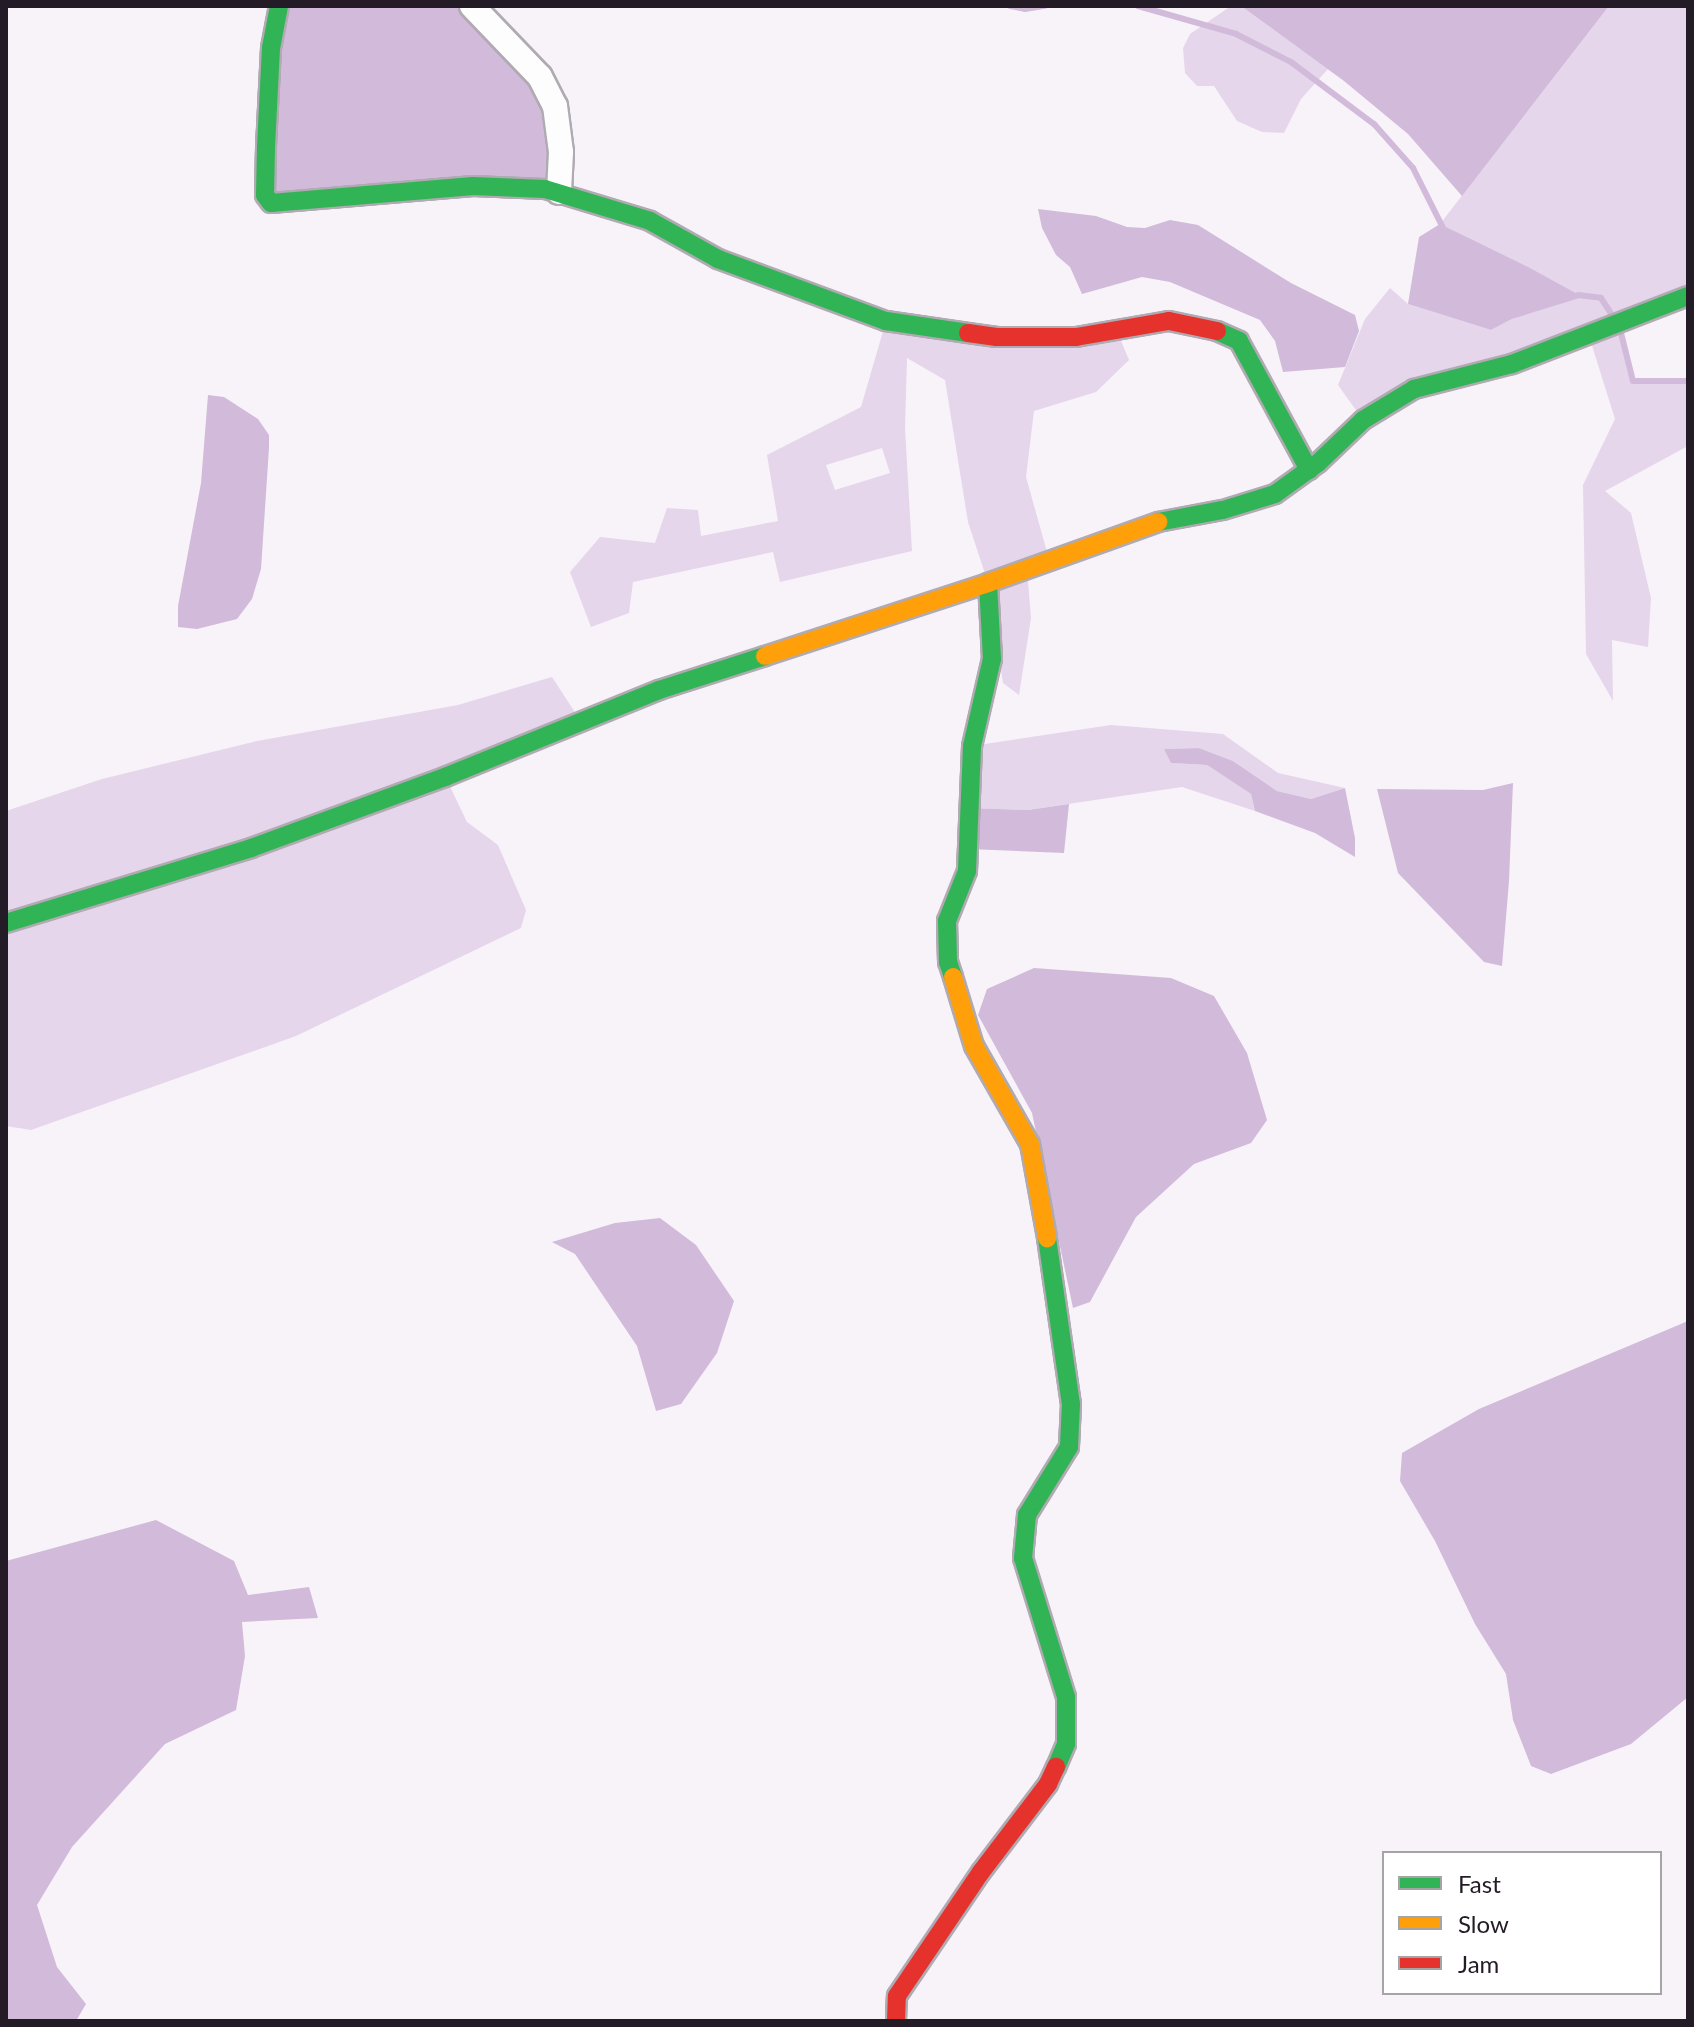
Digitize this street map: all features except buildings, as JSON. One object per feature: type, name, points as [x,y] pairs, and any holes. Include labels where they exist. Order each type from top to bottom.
[{"type":"street","points":[[279,6],[271,48],[266,147],[265,195],[271,203],[473,186],[559,192],[650,221],[718,259],[886,321],[997,337],[1076,337],[1169,321],[1216,331],[1239,341],[1309,470]]},
{"type":"street","points":[[472,6],[540,77],[555,106],[561,152],[559,192]]},
{"type":"street","points":[[6,923],[251,848],[445,777],[659,690],[988,583],[1171,517],[1223,510],[1275,494],[1309,470],[1363,420],[1414,389],[1512,364],[1688,296]]},
{"type":"street","points":[[896,2021],[897,1996],[981,1872],[1048,1784],[1066,1744],[1066,1697],[1023,1558],[1027,1515],[1069,1447],[1071,1404],[1042,1206],[1030,1144],[974,1046],[948,962],[947,921],[967,871],[971,833],[968,808],[972,746],[992,659],[988,583]]},
{"type":"shaded area","points":[[279,6],[472,6],[540,77],[559,192],[271,203]]},
{"type":"shaded area","points":[[1231,6],[1241,6],[1328,69],[1301,99],[1284,133],[1262,132],[1237,121],[1214,86],[1197,86],[1185,73],[1183,48],[1190,34]]},
{"type":"shaded area","points":[[1241,6],[1609,6],[1462,196],[1408,134],[1344,81]]},
{"type":"shaded area","points":[[1609,6],[1688,6],[1688,296],[1619,325],[1633,381],[1688,381],[1688,446],[1605,491],[1631,513],[1651,598],[1648,647],[1612,640],[1613,701],[1586,654],[1583,485],[1615,419],[1589,336],[1363,420],[1338,385],[1365,319],[1390,288],[1408,304],[1491,330],[1512,319],[1582,297],[1440,224]]},
{"type":"shaded area","points":[[1038,209],[1096,216],[1127,227],[1145,228],[1170,220],[1198,225],[1291,283],[1355,315],[1359,331],[1345,367],[1283,372],[1275,341],[1260,320],[1170,282],[1142,277],[1082,294],[1070,267],[1056,255],[1042,228]]},
{"type":"shaded area","points":[[1440,224],[1583,297],[1512,319],[1491,330],[1408,304],[1419,237]]},
{"type":"shaded area","points":[[886,321],[1117,331],[1129,360],[1096,392],[1034,411],[1026,477],[1049,559],[1027,569],[1031,618],[1019,695],[1003,683],[988,583],[968,522],[945,380],[907,358],[905,428],[912,551],[780,582],[773,552],[633,582],[629,613],[591,627],[570,572],[600,537],[655,543],[667,508],[698,510],[701,536],[778,521],[767,455],[861,407]],"holes":[[[882,448],[890,473],[835,490],[826,465]]]},
{"type":"shaded area","points":[[208,395],[224,397],[258,419],[269,435],[269,448],[261,569],[252,599],[237,619],[197,629],[178,627],[178,606],[201,483]]},
{"type":"shaded area","points":[[552,677],[580,720],[446,778],[467,822],[498,845],[526,910],[521,928],[296,1036],[31,1130],[6,1126],[6,811],[102,779],[257,741],[458,705]]},
{"type":"shaded area","points":[[1111,725],[1223,734],[1278,773],[1345,788],[1311,799],[1277,791],[1233,761],[1199,748],[1165,749],[1171,763],[1207,765],[1251,794],[1255,811],[1182,787],[1028,810],[968,808],[972,746]]},
{"type":"shaded area","points":[[1199,748],[1233,761],[1277,791],[1311,799],[1345,788],[1355,838],[1355,857],[1315,833],[1255,811],[1251,794],[1207,765],[1171,763],[1164,749]]},
{"type":"shaded area","points":[[1513,783],[1502,966],[1484,962],[1398,873],[1377,789],[1483,790]]},
{"type":"shaded area","points":[[1069,804],[1064,853],[969,849],[968,808],[1028,810]]},
{"type":"shaded area","points":[[1034,968],[1171,978],[1214,996],[1247,1053],[1267,1120],[1251,1143],[1194,1164],[1136,1217],[1090,1302],[1073,1308],[1032,1113],[978,1015],[987,989]]},
{"type":"shaded area","points":[[660,1218],[696,1245],[734,1301],[717,1353],[681,1404],[656,1411],[637,1346],[575,1254],[552,1242],[615,1223]]},
{"type":"shaded area","points":[[1688,1321],[1688,1697],[1631,1744],[1551,1774],[1531,1766],[1513,1720],[1506,1674],[1475,1624],[1435,1541],[1400,1481],[1402,1453],[1479,1409]]},
{"type":"shaded area","points":[[156,1520],[234,1561],[248,1595],[309,1587],[318,1618],[242,1622],[245,1656],[236,1710],[165,1744],[72,1847],[37,1905],[57,1967],[86,2004],[76,2021],[6,2021],[6,1561]]},
{"type":"waterway","points":[[1010,6],[1025,9],[1045,6]]},
{"type":"waterway","points":[[1138,6],[1236,34],[1291,62],[1374,124],[1413,168],[1444,230]]},
{"type":"waterway","points":[[1578,295],[1601,298],[1610,312]]},
{"type":"waterway","points":[[1621,333],[1633,381],[1688,381]]},
{"type":"traffic: fast","points":[[279,6],[271,48],[266,147],[265,195],[271,203],[473,186],[545,189],[650,221],[718,259],[886,321],[968,333]]},
{"type":"traffic: fast","points":[[1158,522],[1223,510],[1275,494],[1318,463],[1363,420],[1414,389],[1512,364],[1688,296]]},
{"type":"traffic: fast","points":[[1217,331],[1239,341],[1309,470]]},
{"type":"traffic: fast","points":[[953,977],[948,962],[947,921],[967,871],[972,746],[992,659],[988,583]]},
{"type":"traffic: fast","points":[[6,923],[251,848],[445,777],[659,690],[765,656]]},
{"type":"traffic: fast","points":[[1047,1238],[1071,1404],[1069,1447],[1027,1515],[1023,1558],[1066,1697],[1066,1744],[1056,1767]]},
{"type":"traffic: slow","points":[[765,656],[988,583],[1158,522]]},
{"type":"traffic: slow","points":[[953,977],[974,1046],[1030,1144],[1047,1238]]},
{"type":"traffic: jam","points":[[968,333],[997,337],[1076,337],[1169,321],[1217,331]]},
{"type":"traffic: jam","points":[[896,2021],[897,1996],[981,1872],[1048,1784],[1056,1767]]}]
